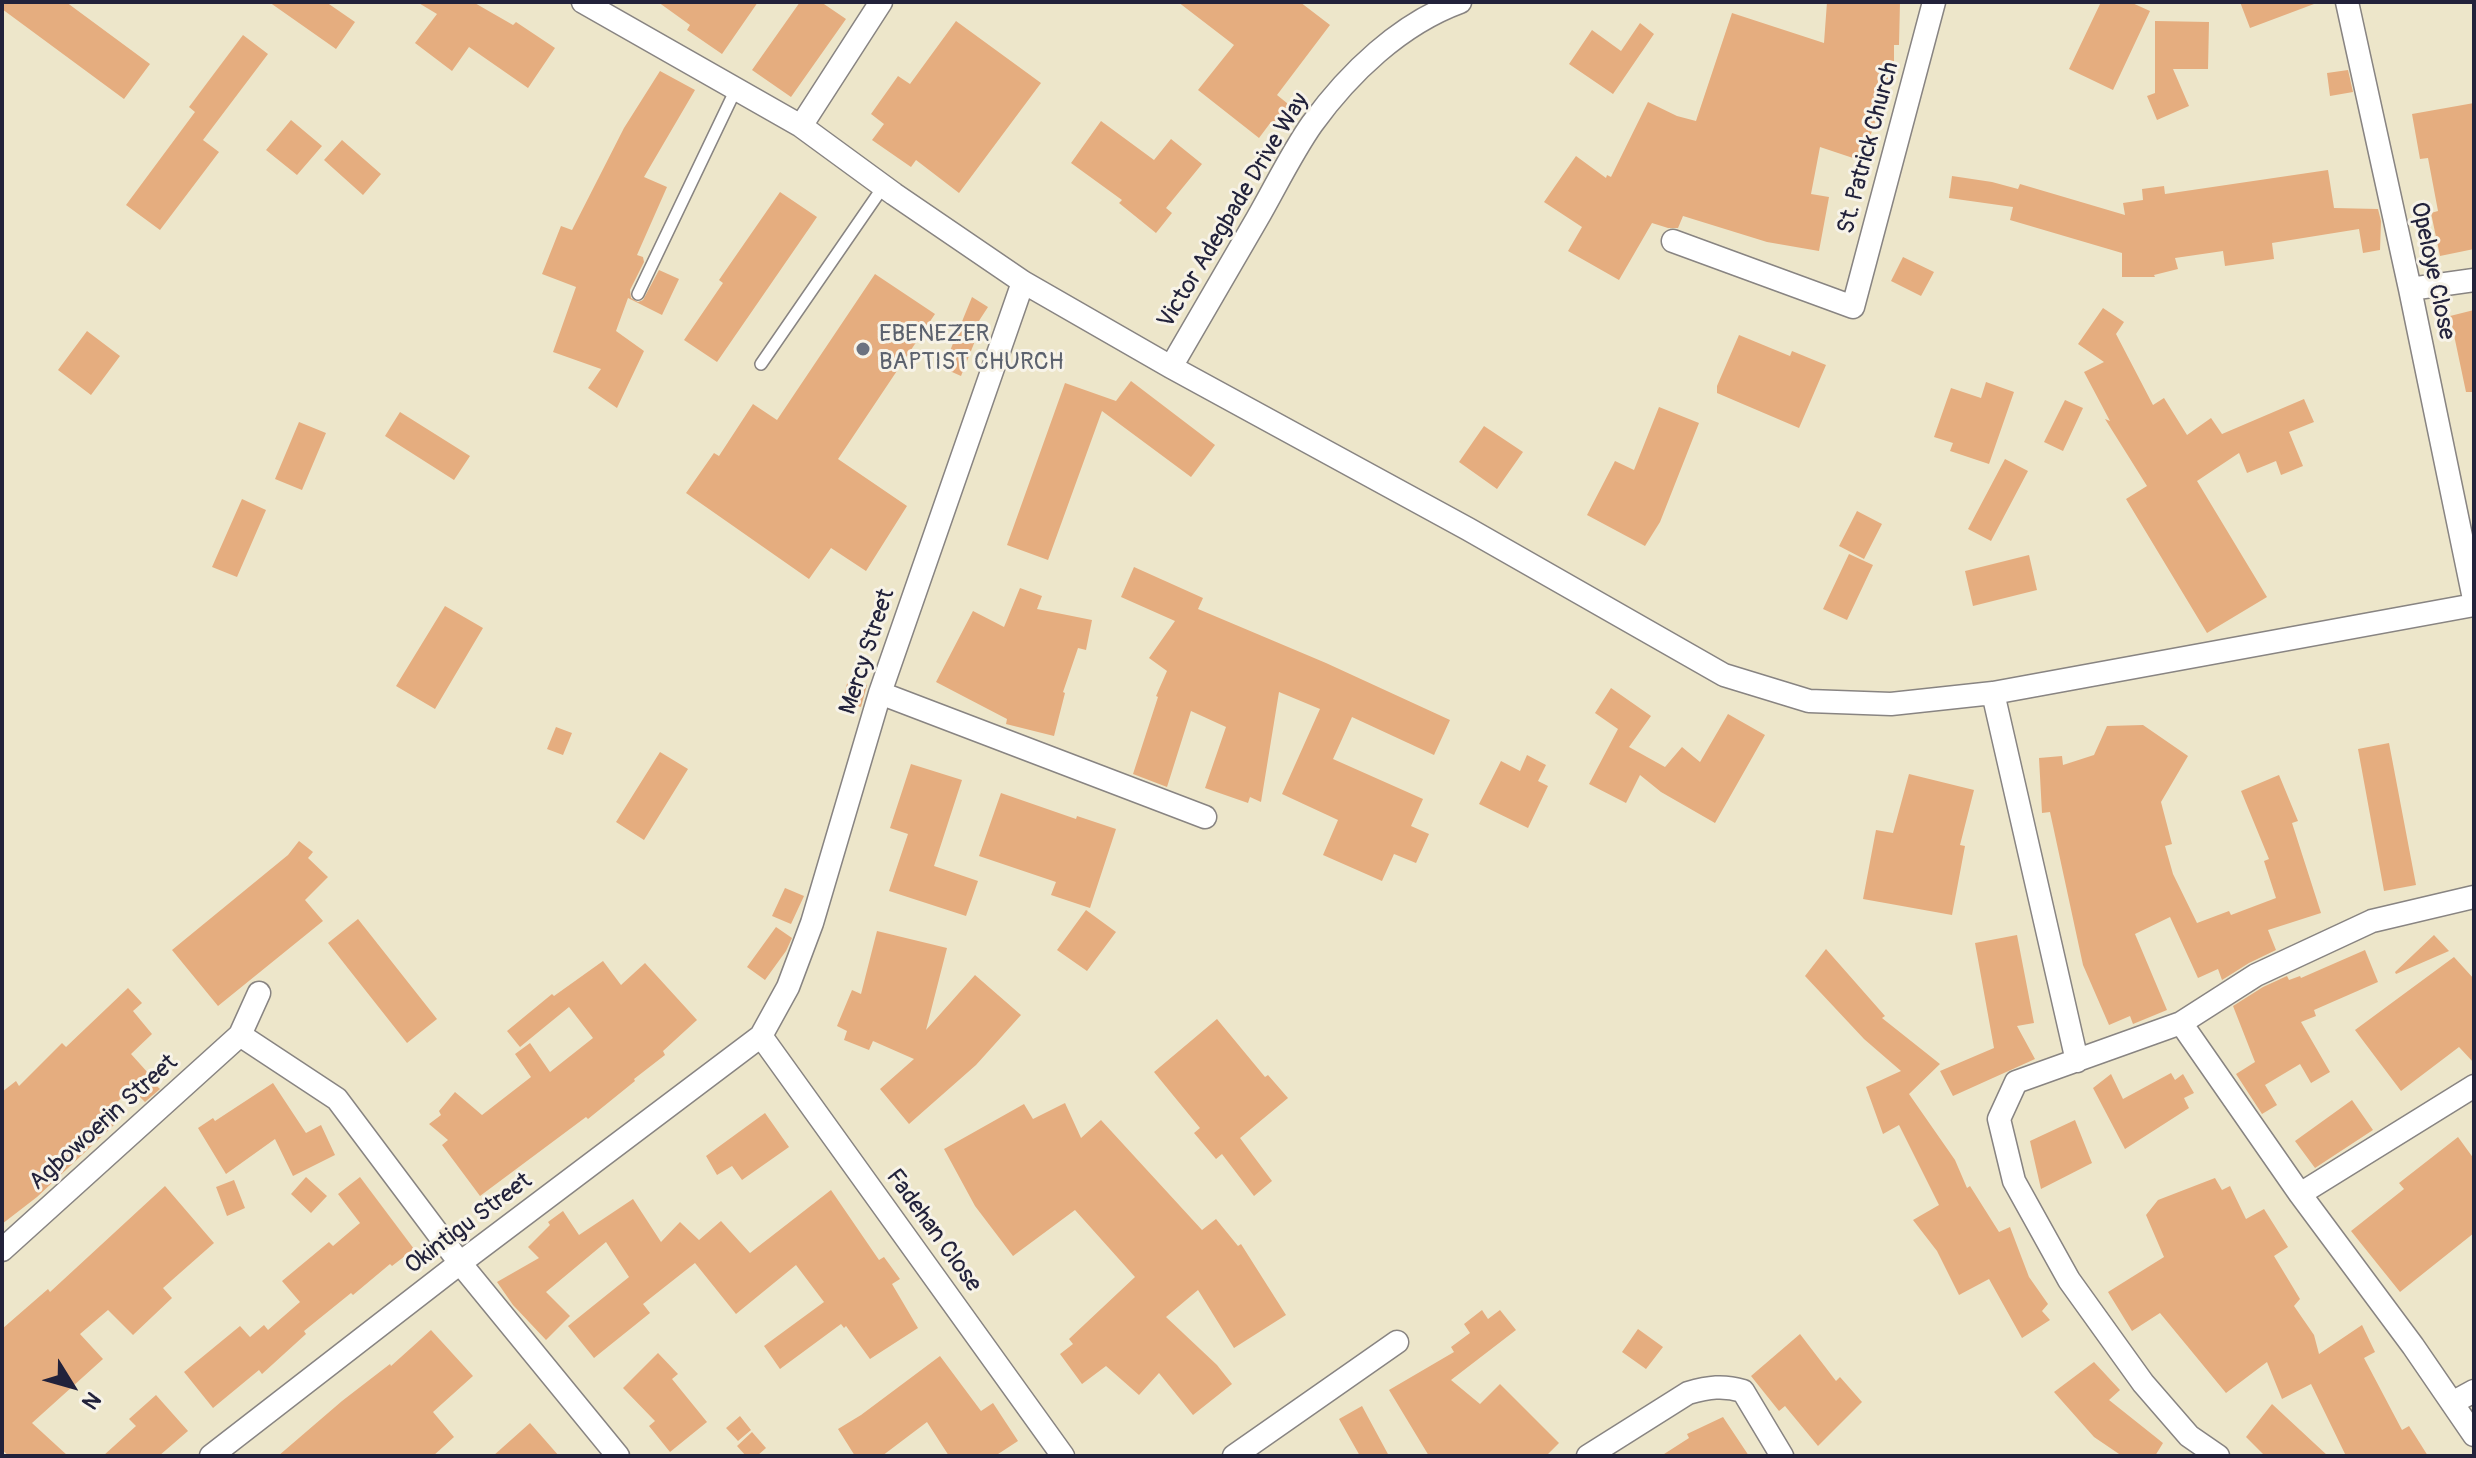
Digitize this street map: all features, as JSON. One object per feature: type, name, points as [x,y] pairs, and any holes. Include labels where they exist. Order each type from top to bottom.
[{"type":"street","points":[[583,2],[801,126],[883,187],[1023,282],[1724,675],[1809,701],[1891,704],[1993,693],[2474,605]]},
{"type":"street","points":[[801,126],[881,2]]},
{"type":"street","name":"Victor Adegbade Drive Way","points":[[1171,367],[1311,125],[1342,86],[1381,49],[1410,27],[1460,2]]},
{"type":"street","name":"St. Patrick Church","points":[[1673,241],[1853,307],[1934,2]]},
{"type":"street","name":"Opeloye Close","points":[[2347,2],[2474,599]]},
{"type":"street","points":[[2410,289],[2474,280]]},
{"type":"street","name":"Mercy Street","points":[[761,1036],[788,987],[812,923],[880,693],[1023,282]]},
{"type":"street","points":[[880,693],[1205,817]]},
{"type":"street","points":[[1993,693],[2077,1061]]},
{"type":"street","points":[[2218,1456],[2189,1436],[2143,1383],[2069,1280],[2014,1181],[1999,1119],[2016,1082],[2181,1023],[2256,975],[2372,921],[2474,897]]},
{"type":"street","points":[[259,993],[240,1035],[337,1099],[460,1263],[618,1456]]},
{"type":"street","points":[[2181,1023],[2474,1435]]},
{"type":"street","name":"Agbowoerin Street","points":[[2,1250],[240,1035]]},
{"type":"street","name":"Okintigu Street","points":[[211,1456],[761,1036]]},
{"type":"street","name":"Fadehan Close","points":[[761,1036],[1063,1456]]},
{"type":"street","points":[[2300,1194],[2474,1086]]},
{"type":"street","points":[[1234,1456],[1397,1342]]},
{"type":"street","points":[[1588,1456],[1688,1393],[1726,1386],[1743,1391],[1782,1456]]},
{"type":"street","points":[[2452,1403],[2474,1391]]},
{"type":"lane","points":[[638,294],[736,89]]},
{"type":"lane","points":[[761,364],[883,187]]},
{"type":"building","points":[[2,2],[66,2],[150,64],[124,99],[2,9]]},
{"type":"building","points":[[269,2],[326,2],[355,22],[336,49]]},
{"type":"building","points":[[417,2],[473,2],[513,25],[516,22],[555,48],[528,88],[469,47],[452,71],[415,43],[437,14]]},
{"type":"building","points":[[658,2],[758,2],[722,54],[687,30],[690,25]]},
{"type":"building","points":[[800,2],[821,2],[846,19],[791,97],[752,70]]},
{"type":"building","points":[[1178,2],[1300,2],[1330,25],[1277,95],[1298,112],[1283,132],[1271,122],[1259,138],[1198,90],[1234,45]]},
{"type":"building","points":[[1827,2],[1900,2],[1899,45],[1894,45],[1894,65],[1862,161],[1820,147],[1811,194],[1829,197],[1819,251],[1767,242],[1683,216],[1678,228],[1652,223],[1619,280],[1568,251],[1582,227],[1544,202],[1576,156],[1606,178],[1607,175],[1611,177],[1648,102],[1696,121],[1732,13],[1824,43]]},
{"type":"building","points":[[2101,2],[2130,2],[2150,11],[2113,90],[2069,69]]},
{"type":"building","points":[[2240,2],[2314,2],[2314,4],[2250,28]]},
{"type":"building","points":[[956,21],[1041,83],[959,193],[916,160],[911,167],[872,140],[884,124],[871,114],[898,76],[910,84]]},
{"type":"building","points":[[2155,21],[2209,22],[2208,69],[2173,69],[2189,106],[2157,120],[2147,96],[2155,93]]},
{"type":"building","points":[[1640,23],[1654,34],[1613,94],[1569,64],[1592,30],[1621,51]]},
{"type":"building","points":[[243,35],[268,54],[203,140],[219,152],[160,230],[126,205],[195,112],[189,107]]},
{"type":"building","points":[[2348,70],[2353,92],[2330,96],[2327,73]]},
{"type":"building","points":[[660,71],[695,90],[644,177],[667,187],[637,255],[643,257],[644,262],[630,290],[631,298],[638,302],[643,300],[659,270],[679,279],[662,315],[628,298],[616,331],[644,351],[617,408],[588,388],[601,369],[553,352],[576,287],[542,274],[561,226],[572,230],[624,128]]},
{"type":"building","points":[[2474,103],[2474,249],[2440,256],[2431,213],[2438,211],[2428,158],[2420,159],[2412,114]]},
{"type":"building","points":[[291,120],[322,146],[297,175],[266,150]]},
{"type":"building","points":[[1101,121],[1154,160],[1171,139],[1202,164],[1166,208],[1172,213],[1156,233],[1119,203],[1122,200],[1071,163]]},
{"type":"building","points":[[342,140],[381,174],[363,195],[324,160]]},
{"type":"building","points":[[2328,170],[2334,208],[2378,209],[2381,221],[2380,250],[2363,253],[2359,229],[2272,243],[2274,259],[2225,266],[2223,251],[2175,258],[2178,269],[2155,277],[2122,277],[2122,253],[2010,220],[2013,207],[1949,198],[1952,176],[2018,189],[2020,184],[2125,215],[2123,203],[2143,200],[2142,189],[2164,186],[2165,194]]},
{"type":"building","points":[[780,192],[817,217],[717,362],[684,340],[723,283],[719,280]]},
{"type":"building","points":[[1903,257],[1934,272],[1921,296],[1891,281]]},
{"type":"building","points":[[875,274],[935,314],[838,459],[907,506],[866,571],[831,548],[809,579],[686,493],[714,453],[719,456],[753,404],[777,420]]},
{"type":"building","points":[[972,297],[988,307],[971,333],[977,336],[961,376],[943,368]]},
{"type":"building","points":[[2103,308],[2124,322],[2116,334],[2153,405],[2164,398],[2187,435],[2211,418],[2222,434],[2304,399],[2314,422],[2289,432],[2303,466],[2281,475],[2276,461],[2247,473],[2239,453],[2197,481],[2267,597],[2207,633],[2126,499],[2147,486],[2105,419],[2110,421],[2084,372],[2104,362],[2078,344]]},
{"type":"building","points":[[2474,310],[2474,392],[2466,392],[2450,316]]},
{"type":"building","points":[[87,331],[120,356],[91,395],[58,370]]},
{"type":"building","points":[[1739,335],[1790,356],[1792,351],[1826,365],[1799,428],[1717,393],[1717,386]]},
{"type":"building","points":[[1131,381],[1215,445],[1191,477],[1102,411],[1048,560],[1007,545],[1065,383],[1116,401]]},
{"type":"building","points":[[1986,382],[2014,392],[1989,464],[1950,451],[1953,443],[1934,437],[1951,388],[1981,398]]},
{"type":"building","points":[[2065,400],[2083,408],[2063,451],[2044,442]]},
{"type":"building","points":[[1659,407],[1699,423],[1660,522],[1645,546],[1587,515],[1615,461],[1634,470]]},
{"type":"building","points":[[400,412],[470,456],[454,480],[385,436]]},
{"type":"building","points":[[299,422],[326,433],[302,490],[275,479]]},
{"type":"building","points":[[1484,426],[1523,452],[1497,489],[1459,462]]},
{"type":"building","points":[[2005,459],[2028,471],[1991,541],[1968,529]]},
{"type":"building","points":[[242,499],[266,510],[237,577],[212,567]]},
{"type":"building","points":[[1857,511],[1882,524],[1864,559],[1839,546]]},
{"type":"building","points":[[1849,554],[1873,565],[1847,620],[1823,609]]},
{"type":"building","points":[[2029,555],[2037,590],[1973,606],[1965,571]]},
{"type":"building","points":[[1134,567],[1203,598],[1198,609],[1450,720],[1434,755],[1352,717],[1333,759],[1423,799],[1411,826],[1429,834],[1416,863],[1394,854],[1382,881],[1323,855],[1338,820],[1282,794],[1320,709],[1279,692],[1261,802],[1250,797],[1248,803],[1205,788],[1226,727],[1191,711],[1167,787],[1133,774],[1156,696],[1167,671],[1149,658],[1175,621],[1121,597]]},
{"type":"building","points":[[1020,588],[1042,596],[1037,609],[1092,620],[1086,650],[1078,648],[1063,692],[1054,736],[1006,724],[1007,719],[936,682],[973,611],[1004,627]]},
{"type":"building","points":[[445,606],[483,628],[435,709],[396,686]]},
{"type":"building","points":[[848,680],[867,685],[861,707],[842,702]]},
{"type":"building","points":[[1611,688],[1651,716],[1629,747],[1665,767],[1682,747],[1700,762],[1728,714],[1765,735],[1715,823],[1661,792],[1640,775],[1626,803],[1589,784],[1618,729],[1595,713]]},
{"type":"building","points":[[2143,725],[2188,756],[2161,802],[2172,844],[2165,846],[2173,874],[2197,923],[2229,911],[2231,915],[2276,898],[2264,861],[2269,859],[2241,791],[2279,775],[2298,821],[2292,823],[2321,913],[2268,930],[2276,950],[2222,980],[2218,969],[2198,978],[2170,917],[2135,934],[2167,1010],[2133,1024],[2130,1016],[2109,1025],[2083,965],[2050,812],[2042,813],[2039,758],[2062,756],[2063,765],[2094,755],[2107,726]]},
{"type":"building","points":[[556,727],[572,733],[563,755],[547,749]]},
{"type":"building","points":[[2389,743],[2416,885],[2384,891],[2358,749]]},
{"type":"building","points":[[660,752],[688,769],[644,840],[616,822]]},
{"type":"building","points":[[1527,755],[1546,765],[1538,781],[1548,786],[1528,828],[1479,804],[1501,761],[1520,771]]},
{"type":"building","points":[[911,764],[962,780],[934,866],[978,881],[966,916],[889,891],[908,834],[890,828]]},
{"type":"building","points":[[1909,774],[1974,790],[1960,845],[1965,846],[1952,915],[1863,899],[1876,830],[1893,833]]},
{"type":"building","points":[[1001,793],[1076,819],[1077,816],[1116,829],[1090,908],[1051,895],[1056,882],[979,856]]},
{"type":"building","points":[[299,841],[313,852],[308,858],[328,877],[305,900],[323,921],[218,1006],[172,950],[288,855]]},
{"type":"building","points":[[785,888],[804,896],[791,924],[772,916]]},
{"type":"building","points":[[1086,910],[1116,932],[1087,971],[1057,950]]},
{"type":"building","points":[[358,919],[437,1019],[407,1043],[328,943]]},
{"type":"building","points":[[776,927],[792,938],[765,980],[747,967]]},
{"type":"building","points":[[877,931],[947,948],[926,1030],[975,975],[1021,1015],[976,1065],[909,1124],[880,1089],[914,1059],[873,1041],[869,1050],[844,1040],[847,1031],[837,1026],[852,990],[861,994]]},
{"type":"building","points":[[2017,935],[2034,1023],[2017,1026],[2035,1059],[1953,1096],[1940,1071],[1994,1048],[1975,943]]},
{"type":"building","points":[[2434,935],[2449,951],[2396,974],[2395,972]]},
{"type":"building","points":[[1826,949],[1885,1016],[1882,1018],[1940,1064],[1909,1094],[1955,1160],[1967,1188],[1970,1186],[1999,1232],[2010,1227],[2029,1277],[2048,1304],[2042,1311],[2050,1320],[2022,1338],[1989,1279],[1959,1295],[1937,1251],[1913,1220],[1939,1205],[1899,1125],[1883,1134],[1866,1087],[1901,1071],[1864,1039],[1805,976]]},
{"type":"building","points":[[2365,950],[2378,982],[2314,1010],[2316,1016],[2301,1022],[2330,1072],[2311,1083],[2300,1064],[2265,1085],[2277,1105],[2262,1114],[2236,1074],[2255,1062],[2233,1006],[2287,976],[2289,980],[2301,978]]},
{"type":"building","points":[[2454,957],[2474,979],[2474,1063],[2459,1047],[2401,1091],[2355,1030]]},
{"type":"building","points":[[603,961],[621,985],[645,963],[697,1020],[663,1051],[665,1055],[635,1081],[588,1119],[586,1117],[480,1196],[442,1145],[448,1140],[429,1124],[441,1115],[439,1111],[455,1092],[482,1115],[531,1077],[515,1054],[530,1043],[550,1072],[593,1038],[569,1007],[520,1047],[507,1031],[552,994],[554,996]]},
{"type":"building","points":[[128,988],[142,1003],[133,1011],[152,1034],[131,1054],[149,1074],[146,1076],[160,1089],[145,1102],[132,1089],[103,1114],[114,1125],[37,1197],[2,1224],[2,1092],[16,1081],[19,1086],[62,1043],[66,1047]]},
{"type":"building","points":[[1217,1019],[1265,1077],[1268,1075],[1288,1098],[1240,1138],[1272,1181],[1254,1196],[1222,1154],[1216,1159],[1194,1133],[1200,1128],[1154,1072]]},
{"type":"building","points":[[2171,1073],[2175,1080],[2183,1074],[2194,1093],[2184,1098],[2189,1108],[2125,1149],[2093,1088],[2111,1074],[2123,1099]]},
{"type":"building","points":[[273,1083],[306,1133],[321,1125],[335,1155],[293,1176],[275,1139],[226,1174],[198,1128],[213,1118],[215,1121]]},
{"type":"building","points":[[2352,1100],[2373,1130],[2315,1168],[2295,1141]]},
{"type":"building","points":[[1065,1103],[1081,1138],[1101,1120],[1202,1230],[1216,1219],[1238,1246],[1241,1244],[1286,1315],[1234,1348],[1198,1290],[1166,1317],[1217,1365],[1232,1384],[1193,1415],[1159,1373],[1139,1395],[1106,1366],[1082,1384],[1060,1354],[1073,1344],[1069,1339],[1135,1277],[1075,1210],[1013,1256],[975,1206],[944,1149],[1024,1104],[1033,1119]]},
{"type":"building","points":[[765,1113],[789,1147],[742,1180],[732,1166],[717,1175],[706,1156]]},
{"type":"building","points":[[2075,1120],[2092,1163],[2041,1189],[2030,1141]]},
{"type":"building","points":[[2458,1137],[2474,1159],[2474,1233],[2400,1292],[2351,1231],[2404,1189],[2399,1183]]},
{"type":"building","points":[[306,1177],[327,1196],[311,1213],[291,1194]]},
{"type":"building","points":[[360,1177],[414,1249],[392,1266],[390,1264],[353,1295],[351,1293],[304,1331],[306,1334],[262,1374],[259,1370],[213,1408],[184,1372],[240,1326],[250,1337],[264,1325],[268,1330],[300,1302],[282,1281],[329,1242],[333,1246],[360,1223],[338,1194]]},
{"type":"building","points":[[2215,1178],[2222,1190],[2230,1186],[2246,1219],[2264,1209],[2288,1247],[2274,1256],[2300,1299],[2294,1306],[2314,1335],[2319,1354],[2362,1325],[2375,1352],[2364,1358],[2402,1430],[2409,1426],[2428,1456],[2346,1456],[2311,1384],[2282,1399],[2267,1362],[2226,1393],[2160,1313],[2132,1331],[2108,1292],[2164,1257],[2146,1215],[2158,1200]]},
{"type":"building","points":[[234,1180],[245,1208],[227,1216],[216,1187]]},
{"type":"building","points":[[165,1186],[214,1243],[163,1288],[172,1298],[133,1335],[108,1310],[80,1334],[103,1359],[32,1423],[68,1456],[9,1456],[2,1450],[2,1329],[48,1289],[50,1292]]},
{"type":"building","points":[[831,1190],[879,1260],[884,1257],[900,1279],[892,1284],[918,1328],[870,1359],[846,1326],[844,1328],[841,1324],[780,1369],[764,1346],[824,1302],[796,1265],[736,1314],[695,1263],[643,1304],[650,1313],[594,1358],[568,1326],[629,1277],[606,1242],[546,1292],[570,1316],[546,1340],[513,1305],[497,1282],[539,1258],[528,1247],[550,1225],[548,1222],[563,1211],[579,1235],[633,1199],[661,1242],[680,1222],[699,1240],[721,1221],[750,1253]]},
{"type":"building","points":[[1482,1310],[1488,1319],[1500,1310],[1516,1330],[1451,1380],[1480,1404],[1500,1384],[1559,1443],[1546,1456],[1429,1456],[1389,1390],[1454,1352],[1451,1347],[1470,1333],[1464,1324]]},
{"type":"building","points":[[1638,1329],[1663,1347],[1646,1369],[1622,1352]]},
{"type":"building","points":[[431,1330],[473,1376],[433,1412],[454,1437],[433,1456],[278,1456],[342,1401],[391,1366]]},
{"type":"building","points":[[1800,1334],[1836,1381],[1840,1377],[1862,1402],[1818,1446],[1785,1406],[1779,1411],[1751,1376]]},
{"type":"building","points":[[658,1353],[678,1374],[672,1379],[707,1422],[670,1452],[649,1426],[655,1421],[623,1388]]},
{"type":"building","points":[[940,1356],[981,1411],[993,1403],[1018,1441],[995,1456],[949,1456],[927,1422],[882,1456],[855,1456],[838,1429]]},
{"type":"building","points":[[2094,1362],[2120,1390],[2109,1400],[2163,1443],[2155,1456],[2122,1456],[2094,1437],[2054,1392]]},
{"type":"building","points":[[156,1395],[188,1431],[159,1456],[103,1456],[136,1426],[129,1419]]},
{"type":"building","points":[[2272,1404],[2328,1456],[2265,1456],[2246,1437]]},
{"type":"building","points":[[1362,1406],[1389,1456],[1360,1456],[1339,1419]]},
{"type":"building","points":[[740,1416],[751,1430],[738,1441],[726,1428]]},
{"type":"building","points":[[1723,1417],[1749,1456],[1661,1456],[1689,1438],[1687,1434]]},
{"type":"building","points":[[530,1423],[559,1456],[493,1456]]},
{"type":"building","points":[[752,1432],[766,1448],[757,1456],[746,1456],[737,1446]]},
{"type":"place","name":"EBENEZER BAPTIST CHURCH","points":[[863,349]]}]
